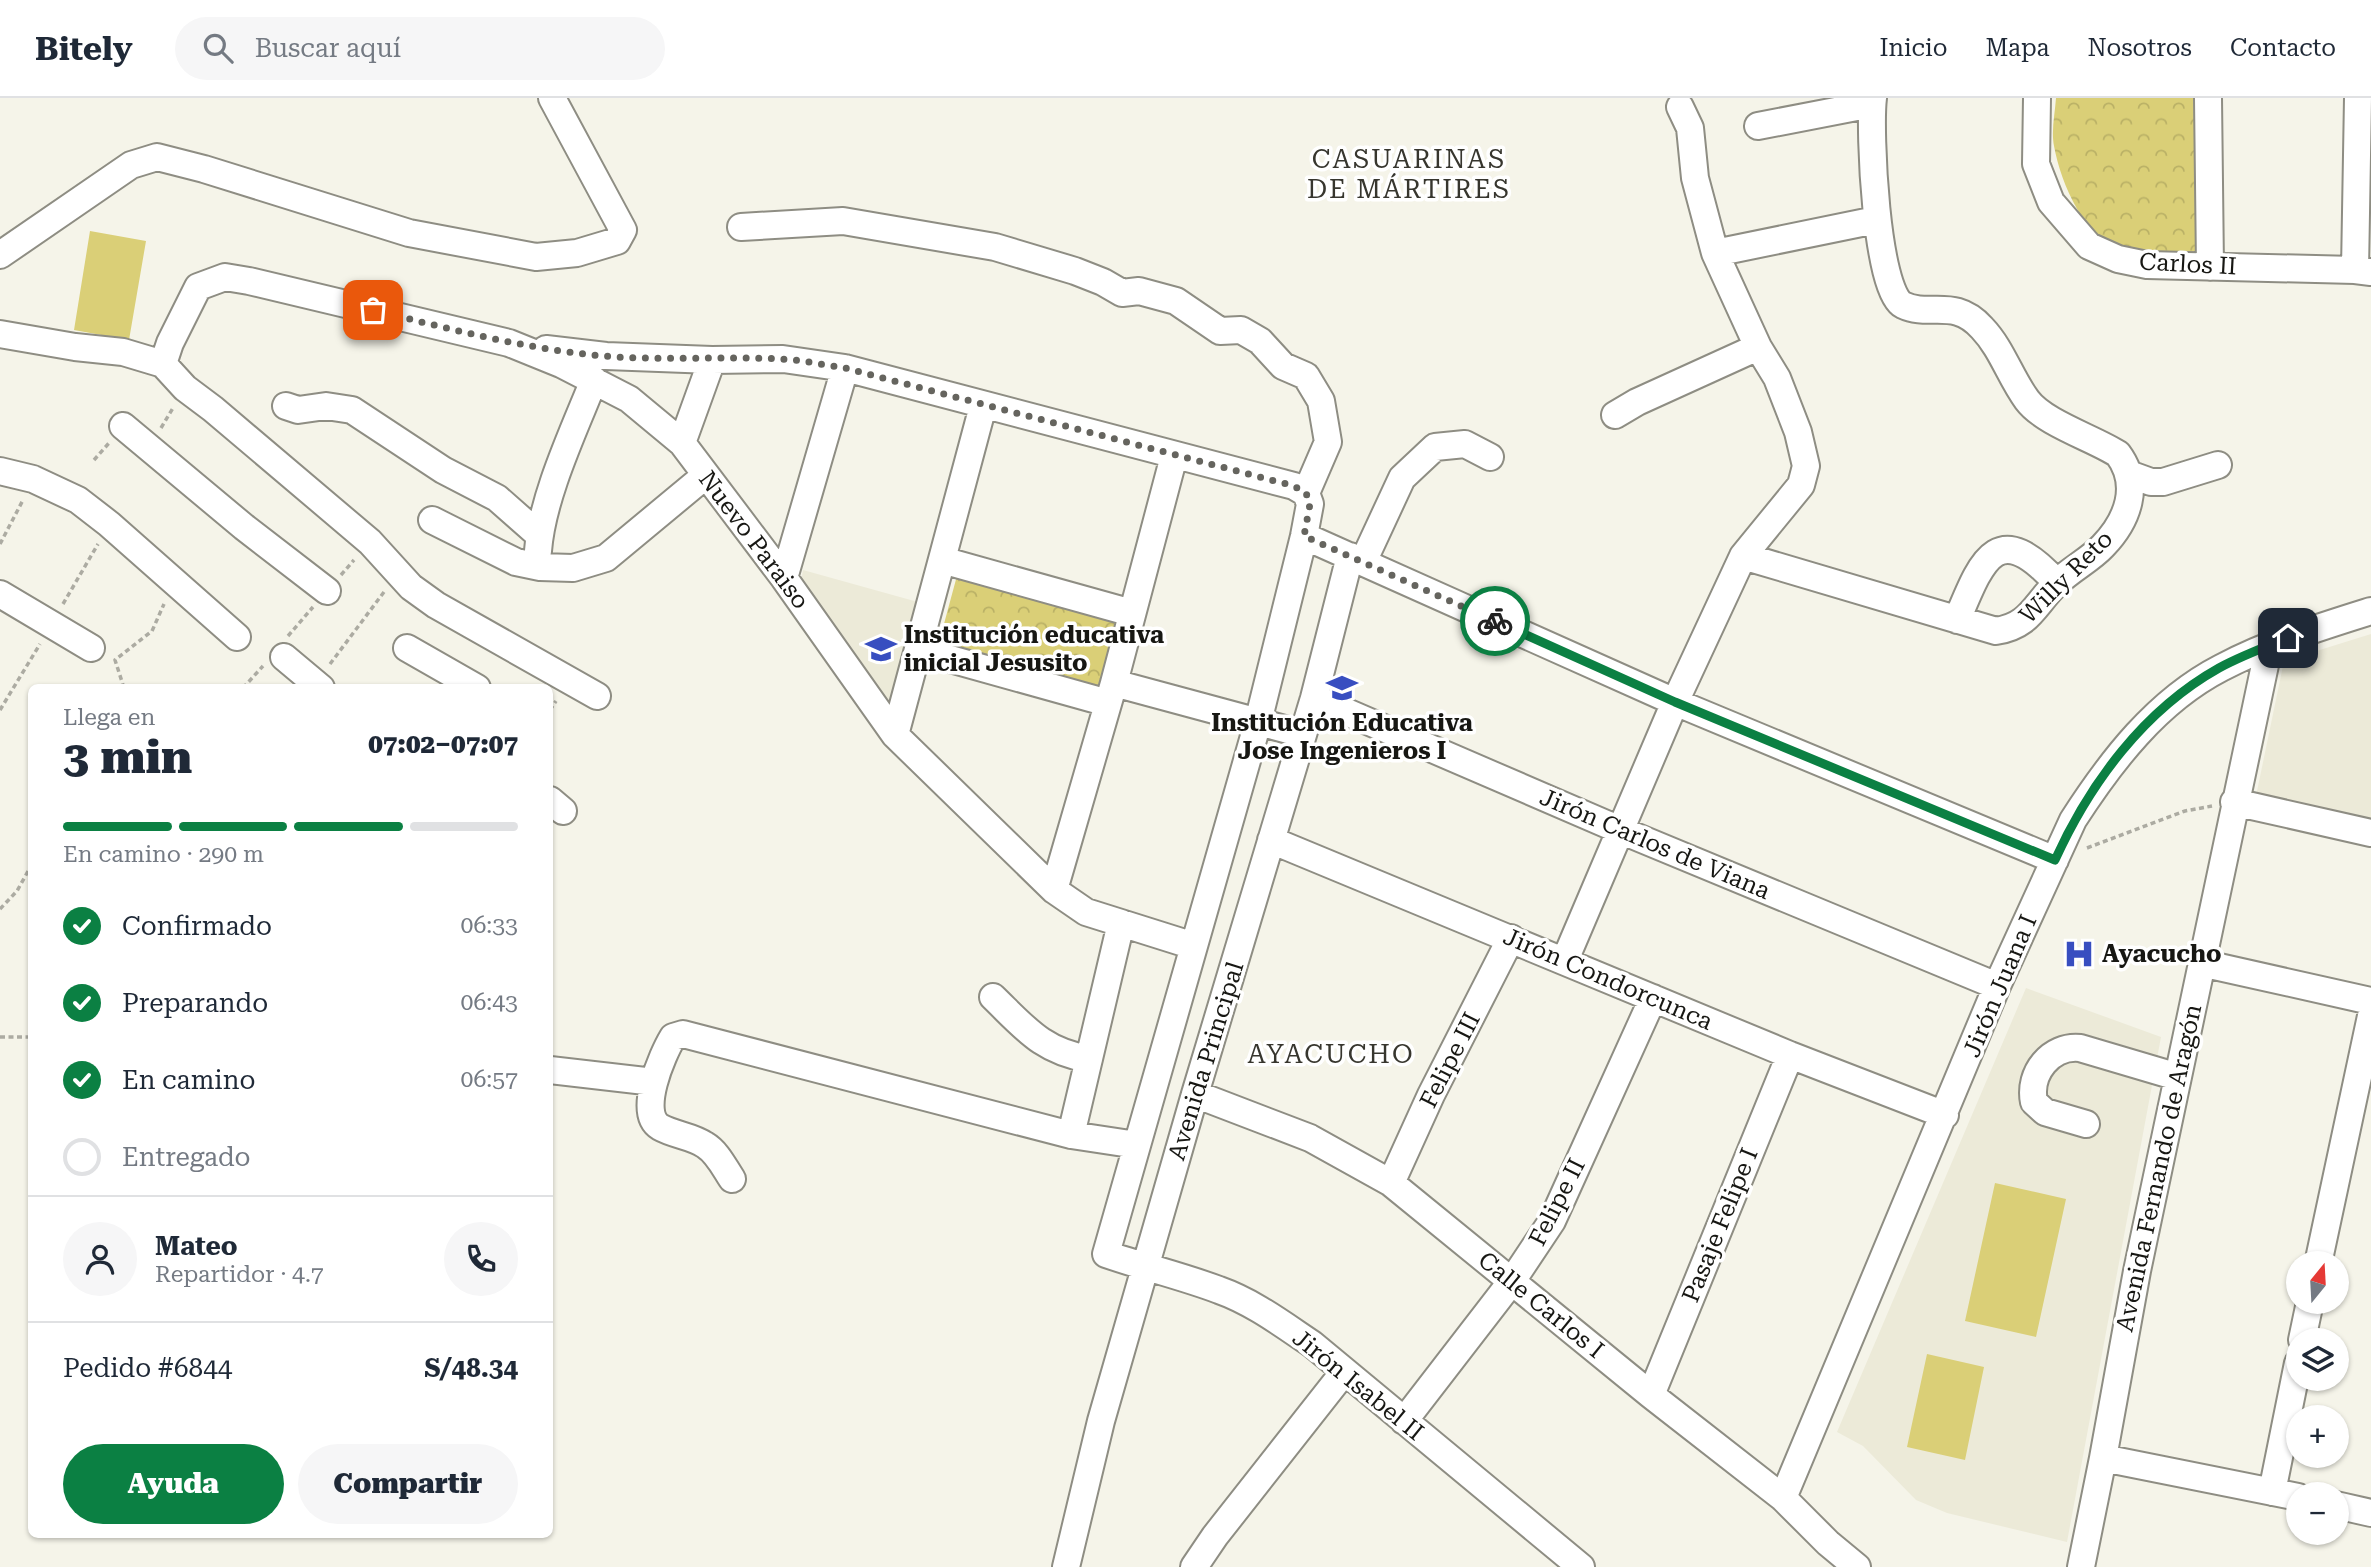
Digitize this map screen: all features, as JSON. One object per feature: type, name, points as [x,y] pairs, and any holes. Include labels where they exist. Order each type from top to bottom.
[{"type":"street","points":[[0,255],[131,165],[157,157],[409,233],[536,257],[578,253],[617,241],[623,230],[552,98]]},
{"type":"street","name":"Carlos II","points":[[2037,98],[2036,164],[2051,202],[2089,246],[2118,259],[2147,265],[2363,271]]},
{"type":"street","points":[[2208,98],[2210,267]]},
{"type":"street","points":[[2358,98],[2363,271]]},
{"type":"street","points":[[1758,126],[1872,101],[1876,220],[1889,285],[1895,299],[1904,306],[1966,314],[1994,343],[2028,401],[2043,415],[2118,454],[2127,465],[2129,474],[2151,482],[2163,482],[2218,466]]},
{"type":"street","points":[[1565,960],[1675,702],[1743,556],[1801,485],[1806,466],[1798,432],[1781,389],[1758,347],[1716,253],[1695,178],[1690,128],[1680,107]]},
{"type":"street","points":[[1716,253],[1876,220]]},
{"type":"street","points":[[509,343],[606,356],[712,360],[783,359],[845,368],[1294,486],[1306,493],[1328,442],[1321,401],[1306,376],[1283,366],[1260,341],[1241,330],[1220,331],[1176,300],[1139,291],[1122,293],[1075,271],[995,247],[843,221],[741,227]]},
{"type":"street","name":"Nuevo Paraiso","points":[[163,365],[170,343],[198,287],[225,277],[509,343],[561,364],[629,399],[682,443],[784,578],[895,735],[1054,890],[1086,912],[1194,946]]},
{"type":"street","points":[[0,334],[123,352],[163,365],[185,388],[370,542],[398,574],[436,605],[597,696]]},
{"type":"street","points":[[1615,415],[1637,402],[1758,347]]},
{"type":"street","points":[[682,443],[712,360]]},
{"type":"street","points":[[784,578],[845,368]]},
{"type":"street","points":[[540,566],[539,535],[563,456],[594,380]]},
{"type":"street","points":[[286,406],[298,410],[326,406],[352,410],[443,470],[497,498],[539,535]]},
{"type":"street","points":[[895,735],[983,406]]},
{"type":"street","points":[[123,426],[244,527],[327,591]]},
{"type":"street","name":"Avenida Principal","points":[[1066,1567],[1101,1421],[1195,1094],[1357,559],[1402,478],[1434,447],[1465,444],[1490,457]]},
{"type":"street","points":[[1054,890],[1111,693],[1174,456]]},
{"type":"street","points":[[0,471],[33,478],[78,500],[237,637]]},
{"type":"street","name":"Willy Reto","points":[[1743,556],[1996,631],[2014,628],[2057,583],[2103,545],[2124,517],[2130,500],[2129,474]]},
{"type":"street","points":[[432,520],[516,562],[573,568],[606,558],[706,475]]},
{"type":"street","name":"Avenida Principal","points":[[1106,1254],[1258,722],[1304,536],[1310,504],[1306,493]]},
{"type":"street","points":[[1304,536],[1675,702],[2055,860]]},
{"type":"street","points":[[1957,620],[1972,582],[1991,554],[2004,550],[2019,552],[2038,562],[2057,583]]},
{"type":"street","points":[[942,559],[1132,613]]},
{"type":"street","points":[[0,594],[91,648]]},
{"type":"street","name":"Jirón Juana I","points":[[1783,1499],[1997,986],[2073,820],[2087,798],[2135,736],[2195,684],[2220,668],[2269,646],[2371,611]]},
{"type":"street","name":"Avenida Fernando de Aragón","points":[[2081,1567],[2137,1270],[2269,646]]},
{"type":"street","points":[[407,648],[470,684]]},
{"type":"street","points":[[918,650],[1258,722],[1303,734]]},
{"type":"street","points":[[279,652],[316,684]]},
{"type":"street","name":"Jirón Carlos de Viana","points":[[1314,698],[1620,830],[1997,986]]},
{"type":"street","points":[[2234,802],[2371,833]]},
{"type":"street","name":"Jirón Condorcunca","points":[[1271,840],[1790,1055],[1945,1115]]},
{"type":"street","points":[[1070,1135],[1121,923]]},
{"type":"street","name":"Felipe III","points":[[1391,1183],[1431,1095],[1511,938]]},
{"type":"street","points":[[2201,963],[2371,1001]]},
{"type":"street","points":[[993,997],[1037,1040],[1067,1055],[1089,1059]]},
{"type":"street","name":"Felipe II","points":[[1404,1421],[1512,1281],[1552,1221],[1653,998]]},
{"type":"street","points":[[2321,1251],[2371,1016]]},
{"type":"street","points":[[732,1179],[714,1152],[706,1145],[661,1127],[650,1114],[654,1082],[673,1037],[683,1034],[1070,1135],[1138,1145]]},
{"type":"street","points":[[2086,1124],[2045,1112],[2034,1102],[2033,1088],[2042,1064],[2056,1051],[2070,1046],[2081,1048],[2178,1077]]},
{"type":"street","name":"Pasaje Felipe I","points":[[1651,1395],[1790,1055]]},
{"type":"street","points":[[553,1070],[654,1082]]},
{"type":"street","name":"Calle Carlos I","points":[[1195,1094],[1310,1138],[1391,1183],[1783,1499],[1857,1567]]},
{"type":"street","name":"Jirón Isabel II","points":[[1106,1254],[1220,1290],[1254,1305],[1312,1344],[1581,1567]]},
{"type":"street","points":[[1194,1567],[1214,1536],[1344,1372]]},
{"type":"street","points":[[2272,1492],[2292,1391]]},
{"type":"street","points":[[2103,1458],[2286,1495]]},
{"type":"street","points":[[2349,1508],[2371,1513]]},
{"type":"path","points":[[150,448],[185,388]]},
{"type":"path","points":[[0,544],[11,527],[33,478]]},
{"type":"path","points":[[247,684],[279,652],[370,542]]},
{"type":"path","points":[[319,684],[398,574]]},
{"type":"path","points":[[123,684],[115,660],[152,631],[166,601],[181,586]]},
{"type":"path","points":[[2055,860],[2185,811],[2234,802]]},
{"type":"path","points":[[0,909],[17,891],[28,871]]},
{"type":"path","points":[[0,1037],[28,1037]]},
{"type":"shaded area","name":"Institución educativa inicial Jesusito","points":[[803,570],[925,604],[903,694],[886,703],[801,582]]},
{"type":"shaded area","points":[[2371,634],[2371,820],[2256,796],[2284,661]]},
{"type":"shaded area","points":[[2026,988],[2161,1037],[2067,1542],[1947,1513],[1916,1500],[1863,1446],[1837,1432]]},
{"type":"green space","points":[[2056,98],[2202,98],[2201,255],[2126,252],[2111,246],[2098,236],[2077,209],[2057,161],[2053,134]]},
{"type":"green space","points":[[90,231],[146,241],[129,340],[74,330]]},
{"type":"green space","points":[[958,572],[1127,622],[1105,692],[938,646]]},
{"type":"green space","points":[[1995,1183],[2066,1199],[2036,1337],[1965,1321]]},
{"type":"green space","points":[[1927,1354],[1984,1367],[1965,1460],[1907,1447]]},
{"type":"way so far","points":[[373,310],[509,343],[568,352],[673,359],[783,359],[845,368],[1294,486],[1306,493],[1310,504],[1304,536],[1495,621]]},
{"type":"place","name":"Institución educativa inicial Jesusito","points":[[881,649]]},
{"type":"place","name":"Institución Educativa Jose Ingenieros I","points":[[1342,688]]},
{"type":"place","name":"Ayacucho","points":[[2079,954]]},
{"type":"district","name":"CASUARINAS DE MÁRTIRES","points":[[1409,174]]},
{"type":"district","name":"AYACUCHO","points":[[1331,1054]]},
{"type":"route","points":[[1495,621],[1675,702],[2055,860],[2073,820],[2087,798],[2135,736],[2195,684],[2220,668],[2288,638]]}]
